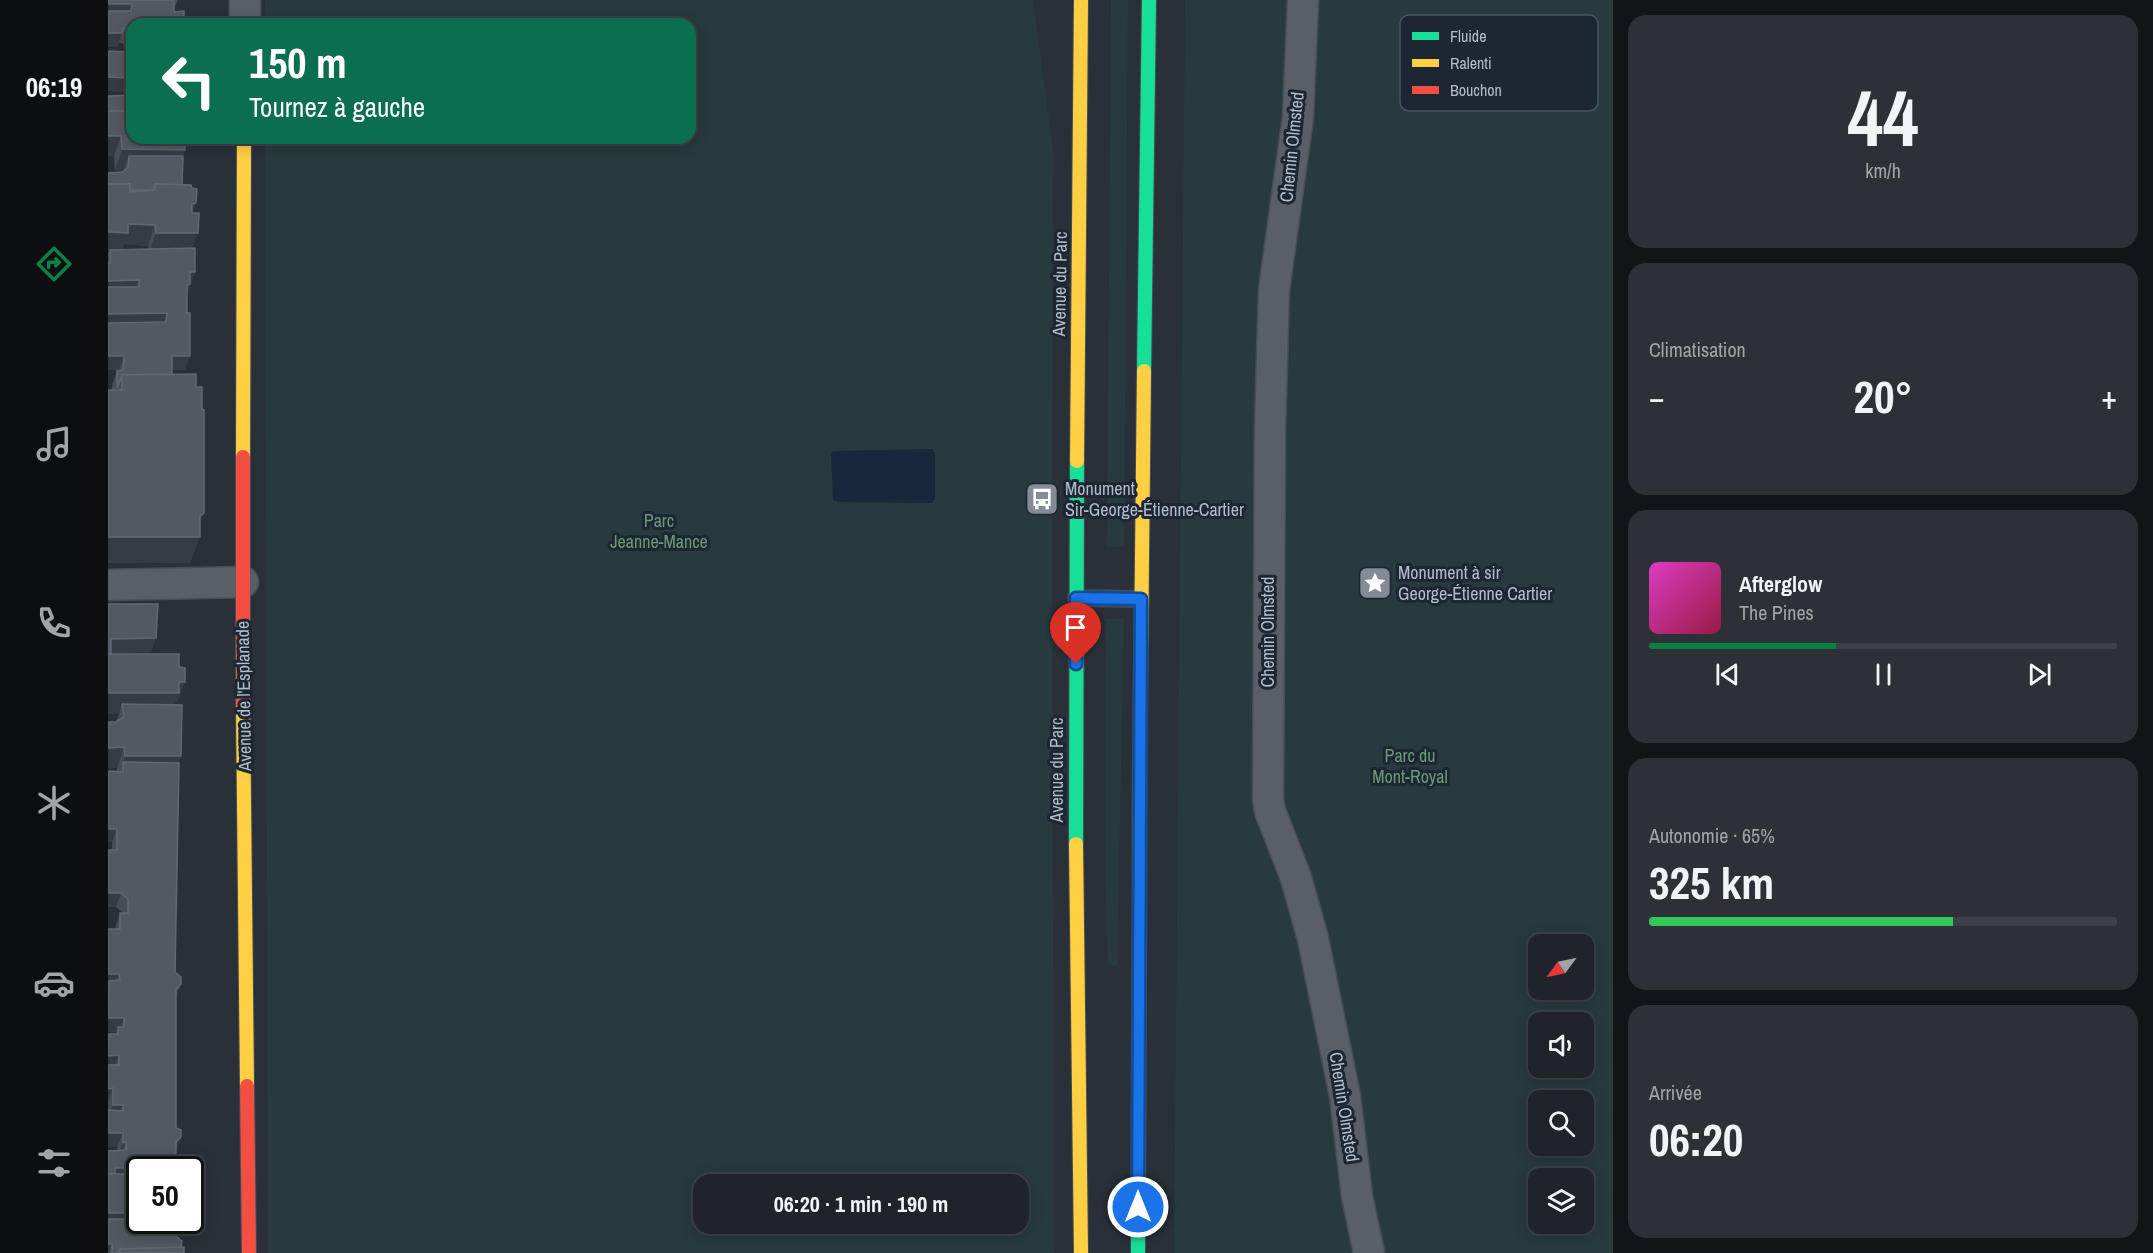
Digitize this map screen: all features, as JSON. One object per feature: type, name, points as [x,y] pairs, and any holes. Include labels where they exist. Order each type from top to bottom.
[{"type":"main road","name":"Avenue du Parc","points":[[1081,0],[1075,842],[1081,1253]]},
{"type":"main road","points":[[1138,1253],[1141,599],[1149,0]]},
{"type":"main road","name":"Avenue de l'Esplanade","points":[[244,144],[243,582],[249,1253]]},
{"type":"street","points":[[245,0],[245,18]]},
{"type":"street","name":"Chemin Olmsted","points":[[1303,0],[1298,117],[1274,290],[1270,439],[1268,799],[1270,811],[1296,878],[1313,939],[1345,1096],[1357,1196],[1369,1253]]},
{"type":"street","points":[[108,585],[243,582]]},
{"type":"lane","points":[[1076,598],[1141,599]]},
{"type":"green space","name":"Parc Jeanne-Mance","points":[[265,0],[1033,0],[1053,149],[1054,1253],[268,1253],[265,144],[696,144],[696,18],[265,18]]},
{"type":"green space","points":[[1111,0],[1128,0],[1124,547],[1107,547]]},
{"type":"green space","name":"Parc du Mont-Royal","points":[[1185,0],[1613,0],[1613,1253],[1174,1253]]},
{"type":"green space","points":[[1106,619],[1124,619],[1117,965],[1113,966],[1108,964],[1105,865]]},
{"type":"water","points":[[933,449],[935,498],[932,503],[838,502],[833,500],[831,454],[833,451]]},
{"type":"building","points":[[108,0],[174,0],[174,12],[184,11],[184,18],[126,18],[126,29],[123,28],[122,33],[108,33],[108,11],[131,11],[132,4],[108,4]]},
{"type":"building","points":[[108,51],[126,52],[126,78],[108,77]]},
{"type":"building","points":[[126,95],[126,111],[108,111],[108,96]]},
{"type":"building","points":[[108,111],[126,111],[126,144],[185,144],[185,150],[122,149],[121,136],[108,136]]},
{"type":"building","points":[[129,156],[183,156],[182,185],[155,184],[153,190],[130,190],[130,184],[108,184],[108,173],[122,172],[128,168]]},
{"type":"building","points":[[108,184],[130,184],[130,192],[155,190],[155,184],[191,185],[192,188],[197,189],[196,203],[192,204],[192,213],[199,213],[198,233],[156,233],[155,225],[128,224],[128,233],[108,232]]},
{"type":"building","points":[[195,248],[195,272],[190,272],[190,284],[187,285],[187,313],[190,313],[190,356],[172,356],[172,374],[122,375],[117,388],[117,371],[123,370],[124,356],[108,356],[108,323],[166,322],[167,313],[108,314],[108,287],[139,287],[139,280],[108,281],[110,250]]},
{"type":"building","points":[[196,374],[196,387],[202,387],[202,409],[204,410],[204,513],[200,516],[200,537],[108,537],[108,390],[122,390],[122,375]]},
{"type":"building","points":[[108,604],[158,604],[156,638],[111,639],[111,654],[108,654]]},
{"type":"building","points":[[108,654],[179,654],[179,667],[185,668],[185,682],[179,682],[179,693],[108,693]]},
{"type":"building","points":[[122,704],[182,705],[181,756],[125,756],[124,747],[108,748],[108,722],[116,722],[124,717]]},
{"type":"building","points":[[123,762],[179,763],[175,972],[181,977],[181,984],[176,990],[176,1128],[181,1130],[181,1137],[176,1142],[176,1156],[126,1156],[126,1168],[115,1168],[115,1174],[108,1174],[108,1151],[126,1150],[123,1133],[108,1133],[108,1110],[123,1111],[123,1105],[113,1105],[113,1088],[108,1089],[108,1065],[119,1065],[119,1055],[108,1056],[108,1034],[118,1034],[118,1027],[124,1027],[124,1018],[108,1018],[109,981],[120,980],[119,974],[108,974],[108,929],[120,929],[120,913],[128,913],[128,899],[121,893],[108,893],[108,850],[117,850],[117,829],[108,829],[108,771],[123,772]]},
{"type":"building","points":[[108,1174],[126,1174],[126,1213],[108,1213]]},
{"type":"building","points":[[108,1219],[126,1219],[126,1234],[177,1234],[182,1241],[181,1248],[120,1249],[118,1253],[112,1253],[112,1244],[108,1244]]},
{"type":"building","points":[[184,1247],[184,1253],[120,1253],[120,1249]]},
{"type":"traffic: fast","points":[[1144,371],[1149,0]]},
{"type":"traffic: fast","points":[[1076,844],[1077,461]]},
{"type":"traffic: fast","points":[[1138,1253],[1140,745]]},
{"type":"traffic: slow","points":[[1077,461],[1081,0]]},
{"type":"traffic: slow","points":[[243,457],[244,144]]},
{"type":"traffic: slow","points":[[1140,745],[1144,371]]},
{"type":"traffic: slow","points":[[243,706],[247,1086]]},
{"type":"traffic: slow","points":[[1076,844],[1081,1253]]},
{"type":"traffic: jam","points":[[243,457],[243,706]]},
{"type":"traffic: jam","points":[[247,1086],[249,1253]]},
{"type":"place","name":"Monument Sir-George-Étienne-Cartier","points":[[1042,499]]},
{"type":"place","name":"Monument à sir George-Étienne Cartier","points":[[1375,583]]},
{"type":"route","points":[[1076,664],[1076,598],[1141,599],[1138,1207]]}]
